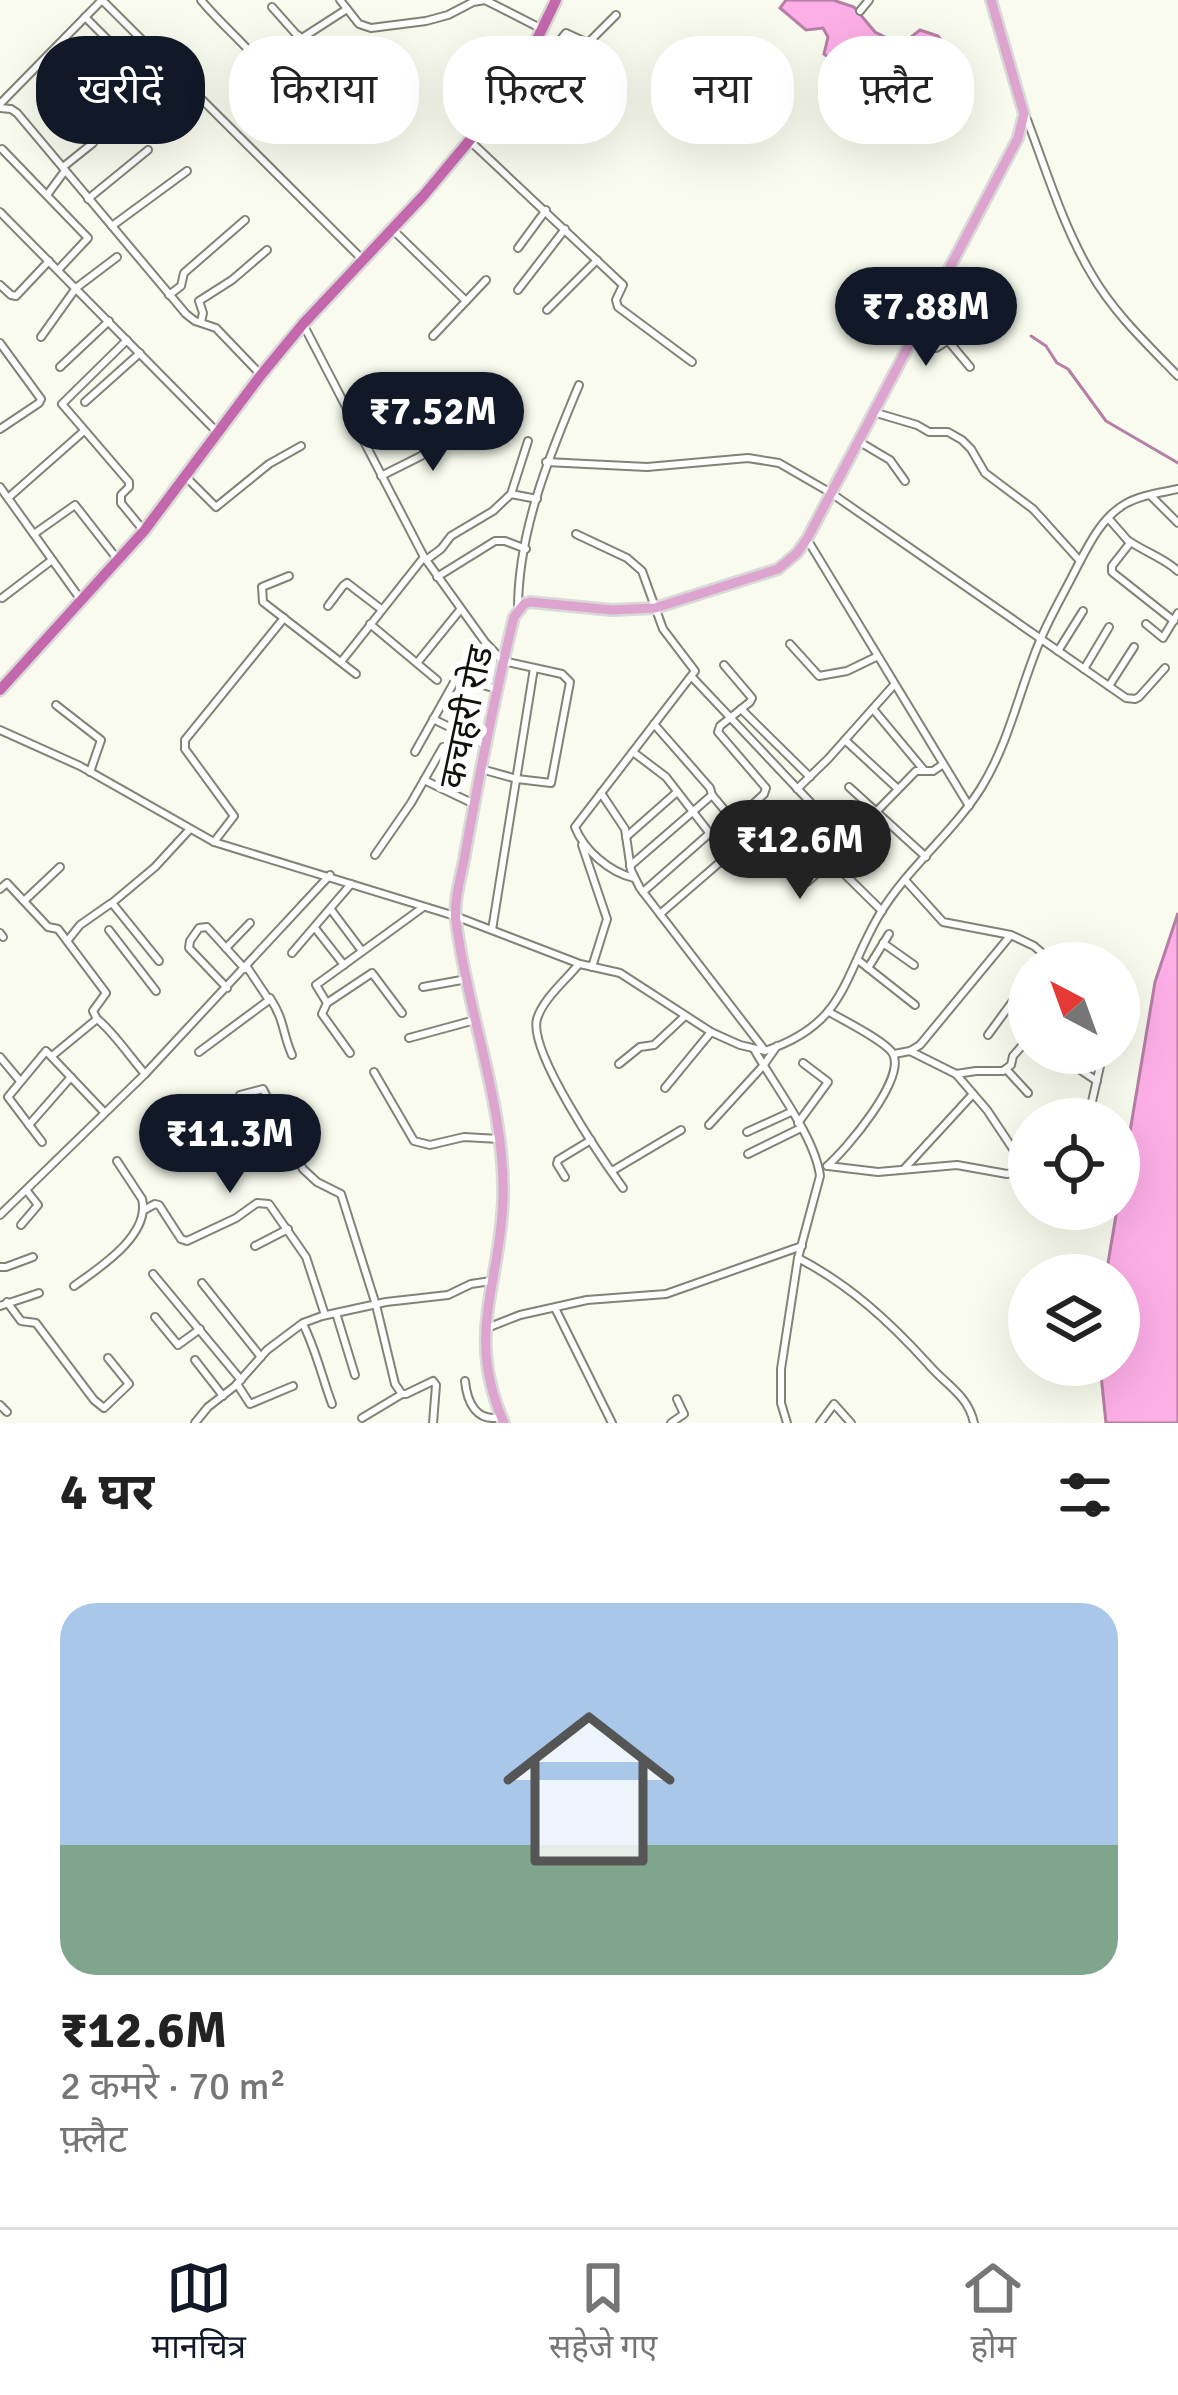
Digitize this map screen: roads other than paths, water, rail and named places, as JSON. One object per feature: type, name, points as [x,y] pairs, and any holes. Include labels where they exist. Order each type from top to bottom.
[{"type":"highway","points":[[540,35],[556,0]]},
{"type":"highway","points":[[0,690],[144,531],[303,324],[467,144]]},
{"type":"main road","points":[[991,0],[1024,114]]},
{"type":"main road","name":"कचहरी रोड","points":[[503,1420],[485,1359],[484,1330],[503,1199],[499,1138],[455,916],[514,617],[530,602],[612,610],[655,608],[778,569],[797,553],[1018,138],[1024,114]]},
{"type":"street","points":[[261,375],[216,328],[190,318],[14,110],[0,105],[102,0],[363,261]]},
{"type":"street","points":[[201,0],[236,36]]},
{"type":"street","points":[[340,0],[359,24],[378,28],[437,19],[478,0],[490,2],[553,49],[564,33],[588,43],[616,15]]},
{"type":"street","points":[[860,11],[869,0]]},
{"type":"street","points":[[272,7],[302,38],[347,9]]},
{"type":"street","points":[[85,16],[105,36]]},
{"type":"street","points":[[1024,114],[1092,277],[1119,314],[1178,376]]},
{"type":"street","points":[[46,195],[63,170],[92,144]]},
{"type":"street","points":[[473,144],[622,285],[618,307],[692,362]]},
{"type":"street","points":[[2,149],[88,239],[58,270]]},
{"type":"street","points":[[88,199],[148,150]]},
{"type":"street","points":[[112,226],[188,171]]},
{"type":"street","points":[[518,248],[546,210]]},
{"type":"street","points":[[0,212],[218,433]]},
{"type":"street","points":[[169,295],[182,284],[184,274],[245,220]]},
{"type":"street","points":[[518,290],[565,229]]},
{"type":"street","points":[[392,230],[466,301]]},
{"type":"street","points":[[201,322],[199,301],[267,250]]},
{"type":"street","points":[[41,337],[76,288],[117,256]]},
{"type":"street","points":[[547,310],[597,260]]},
{"type":"street","points":[[0,285],[16,296],[49,261]]},
{"type":"street","points":[[433,336],[486,280]]},
{"type":"street","points":[[60,367],[109,321]]},
{"type":"street","points":[[303,324],[425,558],[484,642],[503,661],[562,674],[570,682],[551,783],[481,769]]},
{"type":"street","points":[[914,335],[928,348],[947,341],[970,367]]},
{"type":"street","points":[[128,340],[62,404],[129,482],[121,503],[144,531]]},
{"type":"street","points":[[0,429],[41,399],[1,345]]},
{"type":"street","points":[[85,402],[140,353]]},
{"type":"street","points":[[518,609],[546,463],[579,385]]},
{"type":"street","points":[[873,412],[962,440],[985,473],[1034,509],[1080,561]]},
{"type":"street","points":[[0,413],[8,424]]},
{"type":"street","points":[[381,476],[422,456],[452,426]]},
{"type":"street","points":[[4,497],[84,431]]},
{"type":"street","points":[[341,662],[425,558],[511,494],[528,441]]},
{"type":"street","points":[[859,441],[890,460],[905,481]]},
{"type":"street","points":[[185,476],[216,507],[268,464],[302,446]]},
{"type":"street","points":[[546,463],[647,466],[764,458],[831,493],[1126,698],[1135,699],[1165,668]]},
{"type":"street","points":[[0,487],[81,600]]},
{"type":"street","points":[[0,730],[90,772],[214,842],[455,916],[631,979],[711,1032],[765,1051],[809,1030],[829,1012],[882,911],[969,806],[1006,737],[1040,639],[1090,542],[1126,504],[1178,489]]},
{"type":"street","points":[[511,494],[537,499]]},
{"type":"street","points":[[1151,495],[1178,523]]},
{"type":"street","points":[[34,534],[74,505],[118,560]]},
{"type":"street","points":[[1108,518],[1130,541],[1178,571]]},
{"type":"street","points":[[576,534],[635,564],[667,634],[695,671],[575,826],[607,920],[592,967]]},
{"type":"street","points":[[807,539],[969,806]]},
{"type":"street","points":[[437,577],[495,541],[526,549]]},
{"type":"street","points":[[1130,541],[1112,572],[1176,617],[1163,638],[1146,624]]},
{"type":"street","points":[[2,598],[52,560]]},
{"type":"street","points":[[289,576],[266,585],[261,591],[263,602],[356,674]]},
{"type":"street","points":[[328,607],[347,584],[381,609]]},
{"type":"street","points":[[417,663],[461,610]]},
{"type":"street","points":[[1058,651],[1083,611]]},
{"type":"street","points":[[214,842],[234,816],[185,749],[185,740],[284,617]]},
{"type":"street","points":[[370,624],[436,680]]},
{"type":"street","points":[[1084,669],[1109,627]]},
{"type":"street","points":[[790,644],[819,676],[847,671],[876,657]]},
{"type":"street","points":[[1109,686],[1134,647]]},
{"type":"street","points":[[724,665],[751,700],[718,732],[766,788],[735,821]]},
{"type":"street","points":[[492,930],[535,668]]},
{"type":"street","points":[[415,752],[457,677],[497,689]]},
{"type":"street","points":[[692,677],[830,824],[817,844],[882,911]]},
{"type":"street","points":[[797,789],[894,685]]},
{"type":"street","points":[[56,705],[101,740],[90,772]]},
{"type":"street","points":[[741,709],[810,777]]},
{"type":"street","points":[[872,709],[923,769]]},
{"type":"street","points":[[433,719],[486,745]]},
{"type":"street","points":[[653,724],[748,838],[660,914]]},
{"type":"street","points":[[845,740],[898,789]]},
{"type":"street","points":[[375,855],[443,747]]},
{"type":"street","points":[[633,752],[662,772],[728,856]]},
{"type":"street","points":[[876,812],[916,771],[933,771],[943,764]]},
{"type":"street","points":[[424,780],[474,803]]},
{"type":"street","points":[[848,787],[926,856]]},
{"type":"street","points":[[626,836],[677,792]]},
{"type":"street","points":[[601,793],[621,823],[634,878],[765,1051]]},
{"type":"street","points":[[630,866],[712,795]]},
{"type":"street","points":[[68,940],[80,925],[155,867],[190,829]]},
{"type":"street","points":[[643,892],[710,833]]},
{"type":"street","points":[[581,839],[616,872],[634,878]]},
{"type":"street","points":[[776,849],[807,882],[831,861]]},
{"type":"street","points":[[24,901],[60,867]]},
{"type":"street","points":[[0,875],[4,886],[68,940],[105,991],[93,1011],[97,1019],[145,1074]]},
{"type":"street","points":[[0,1215],[145,1074],[330,875]]},
{"type":"street","points":[[906,881],[943,922],[1026,942]]},
{"type":"street","points":[[292,953],[351,884]]},
{"type":"street","points":[[112,903],[159,961]]},
{"type":"street","points":[[327,1003],[316,985],[424,906]]},
{"type":"street","points":[[331,909],[362,951]]},
{"type":"street","points":[[226,948],[250,923]]},
{"type":"street","points":[[227,988],[188,945],[199,928],[204,926],[270,998],[282,1016],[292,1055]]},
{"type":"street","points":[[315,928],[344,964]]},
{"type":"street","points":[[109,930],[157,991]]},
{"type":"street","points":[[868,968],[890,934]]},
{"type":"street","points":[[894,1054],[920,1045],[1011,935]]},
{"type":"street","points":[[883,944],[914,965]]},
{"type":"street","points":[[858,960],[915,1005]]},
{"type":"street","points":[[580,964],[544,1006],[536,1026],[542,1052],[623,1188]]},
{"type":"street","points":[[350,1053],[322,1014],[327,1003],[372,973],[402,1013]]},
{"type":"street","points":[[423,987],[467,978]]},
{"type":"street","points":[[199,1052],[270,998]]},
{"type":"street","points":[[988,1035],[1008,1008]]},
{"type":"street","points":[[819,1176],[850,1141],[890,1084],[895,1068],[890,1048],[829,1012]]},
{"type":"street","points":[[619,1064],[640,1047],[654,1045],[685,1016]]},
{"type":"street","points":[[52,1056],[97,1019]]},
{"type":"street","points":[[409,1038],[476,1020]]},
{"type":"street","points":[[665,1088],[711,1032]]},
{"type":"street","points":[[709,1125],[777,1046]]},
{"type":"street","points":[[754,1049],[818,1163],[782,1369],[787,1423]]},
{"type":"street","points":[[42,1142],[8,1098],[46,1052],[104,1112]]},
{"type":"street","points":[[910,1052],[956,1074],[1008,1143]]},
{"type":"street","points":[[0,1057],[20,1081]]},
{"type":"street","points":[[748,1154],[800,1126],[828,1082],[803,1064]]},
{"type":"street","points":[[956,1074],[1006,1070],[1028,1094]]},
{"type":"street","points":[[374,1072],[414,1141],[430,1145],[464,1137],[499,1138]]},
{"type":"street","points":[[1086,1074],[1097,1081]]},
{"type":"street","points":[[1093,1098],[1098,1074]]},
{"type":"street","points":[[29,1125],[71,1076]]},
{"type":"street","points":[[240,1095],[262,1088],[304,1169],[341,1195],[395,1384],[402,1394]]},
{"type":"street","points":[[902,1170],[973,1094]]},
{"type":"street","points":[[747,1132],[791,1112]]},
{"type":"street","points":[[611,1172],[681,1130]]},
{"type":"street","points":[[566,1177],[558,1160],[591,1140]]},
{"type":"street","points":[[74,1286],[125,1245],[142,1218],[142,1199],[116,1161]]},
{"type":"street","points":[[827,1166],[851,1171],[950,1165],[1008,1174]]},
{"type":"street","points":[[21,1225],[38,1208],[26,1190]]},
{"type":"street","points":[[0,1196],[8,1207]]},
{"type":"street","points":[[144,1210],[159,1205],[183,1241],[206,1234],[256,1203],[268,1204],[303,1253],[326,1315]]},
{"type":"street","points":[[255,1246],[288,1229]]},
{"type":"street","points":[[484,1330],[554,1307],[666,1294],[802,1246]]},
{"type":"street","points":[[0,1267],[33,1257]]},
{"type":"street","points":[[798,1258],[843,1285],[907,1339],[963,1398],[974,1423]]},
{"type":"street","points":[[153,1274],[200,1329],[250,1404],[293,1386]]},
{"type":"street","points":[[195,1423],[260,1357],[303,1323],[448,1294],[491,1280]]},
{"type":"street","points":[[202,1283],[260,1357]]},
{"type":"street","points":[[39,1293],[4,1304],[21,1321],[36,1323],[104,1408],[129,1384],[108,1358]]},
{"type":"street","points":[[554,1307],[612,1423]]},
{"type":"street","points":[[335,1313],[356,1376]]},
{"type":"street","points":[[154,1317],[178,1345],[200,1329]]},
{"type":"street","points":[[303,1323],[332,1404]]},
{"type":"street","points":[[195,1360],[224,1396]]},
{"type":"street","points":[[362,1418],[433,1381],[434,1423]]},
{"type":"street","points":[[465,1381],[474,1411],[503,1420]]},
{"type":"street","points":[[671,1423],[684,1414],[677,1399]]},
{"type":"street","points":[[820,1423],[834,1404],[851,1423]]},
{"type":"street","points":[[0,1405],[7,1412]]},
{"type":"waterway","points":[[1031,336],[1068,369],[1106,421],[1178,463]]}]
